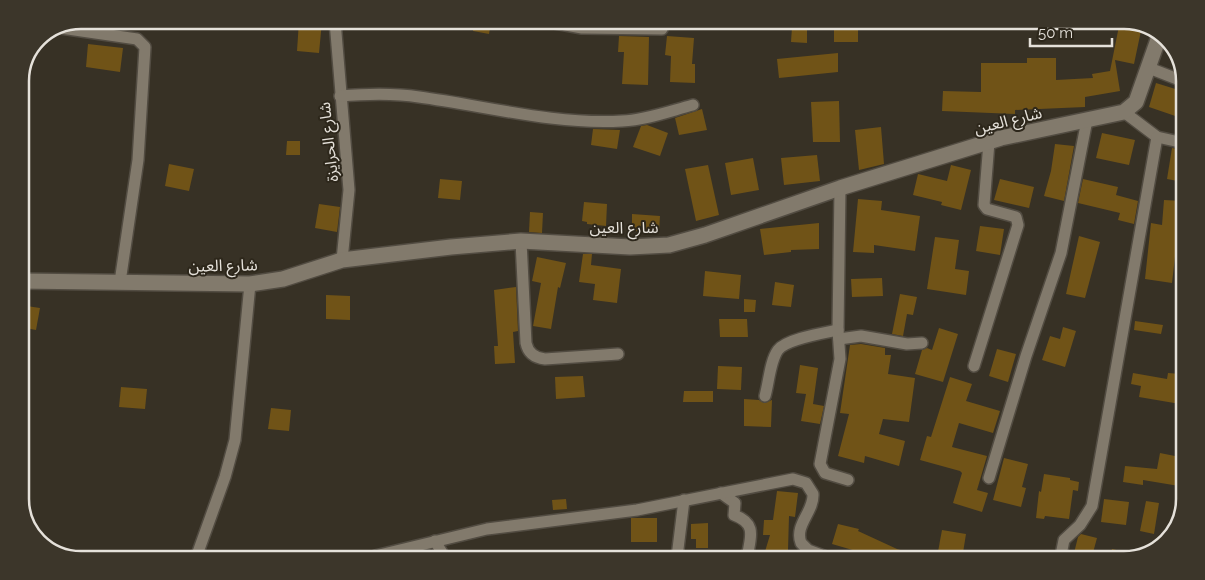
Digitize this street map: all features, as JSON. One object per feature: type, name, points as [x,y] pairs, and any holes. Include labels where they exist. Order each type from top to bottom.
[{"type":"street","name":"شارع الحرايزة","points":[[336,29],[340,96],[349,190],[342,260]]},
{"type":"street","points":[[72,30],[137,39],[145,47],[138,160],[120,282]]},
{"type":"street","points":[[1158,41],[1136,102],[1124,112],[1157,136],[1176,141]]},
{"type":"street","points":[[1149,68],[1176,78]]},
{"type":"street","points":[[340,96],[369,94],[418,97],[546,116],[612,121],[636,119],[693,105]]},
{"type":"street","name":"شارع العين","points":[[29,281],[250,284],[298,275],[342,260],[522,241],[630,247],[669,245],[705,235],[840,188],[989,142],[1124,112]]},
{"type":"street","points":[[989,478],[1026,356],[1061,253],[1087,120]]},
{"type":"street","points":[[1062,551],[1064,540],[1080,525],[1092,506],[1157,136]]},
{"type":"street","points":[[974,366],[1018,225],[1016,217],[987,209],[984,205],[983,188],[989,142]]},
{"type":"street","points":[[840,188],[839,368],[820,464],[825,473],[848,480]]},
{"type":"street","points":[[522,241],[526,343],[529,352],[536,357],[545,359],[618,354]]},
{"type":"street","points":[[198,551],[225,478],[235,440],[250,284]]},
{"type":"street","points":[[766,396],[775,356],[780,348],[788,342],[839,335],[861,336],[907,344],[922,343]]},
{"type":"street","points":[[395,551],[513,524],[614,514],[793,479],[806,483],[811,488],[814,500],[800,529],[799,538],[811,551]]},
{"type":"street","points":[[721,493],[734,503],[734,515],[745,519],[749,524],[751,531],[747,551]]},
{"type":"street","points":[[678,551],[684,500]]},
{"type":"street","points":[[435,541],[441,551]]},
{"type":"building","points":[[298,29],[321,29],[319,53],[297,51]]},
{"type":"building","points":[[473,29],[490,29],[489,34],[473,31]]},
{"type":"building","points":[[792,29],[807,29],[807,43],[791,42]]},
{"type":"building","points":[[834,29],[858,29],[858,42],[834,42]]},
{"type":"building","points":[[1118,29],[1141,32],[1134,64],[1115,60],[1120,91],[1085,97],[1085,107],[1015,110],[1015,114],[942,111],[943,91],[981,92],[981,63],[1027,63],[1027,58],[1056,58],[1056,80],[1093,78],[1092,74],[1110,71]]},
{"type":"building","points":[[619,36],[649,37],[648,85],[622,84],[624,52],[618,52]]},
{"type":"building","points":[[667,36],[694,38],[692,64],[695,64],[695,83],[670,82],[671,56],[665,55]]},
{"type":"building","points":[[88,44],[123,48],[120,72],[86,67]]},
{"type":"building","points":[[838,53],[838,72],[779,78],[777,59]]},
{"type":"building","points":[[1156,83],[1176,89],[1176,116],[1149,107]]},
{"type":"building","points":[[839,101],[840,142],[813,142],[811,102]]},
{"type":"building","points":[[702,109],[707,130],[679,135],[675,118]]},
{"type":"building","points":[[647,125],[668,133],[660,156],[633,147],[641,126]]},
{"type":"building","points":[[881,127],[884,164],[859,170],[855,130]]},
{"type":"building","points":[[593,129],[620,130],[617,149],[591,145]]},
{"type":"building","points":[[1102,133],[1135,140],[1129,165],[1096,158]]},
{"type":"building","points":[[287,141],[300,141],[300,155],[286,155]]},
{"type":"building","points":[[1055,144],[1074,146],[1064,201],[1044,196],[1051,171]]},
{"type":"building","points":[[1172,148],[1176,149],[1176,181],[1167,179]]},
{"type":"building","points":[[817,155],[820,181],[784,185],[781,158]]},
{"type":"building","points":[[753,158],[759,190],[731,195],[725,163]]},
{"type":"building","points":[[169,164],[194,169],[189,191],[165,186]]},
{"type":"building","points":[[708,165],[719,215],[696,221],[685,169]]},
{"type":"building","points":[[951,165],[971,170],[961,210],[941,205],[942,202],[913,195],[918,174],[947,181]]},
{"type":"building","points":[[440,179],[462,181],[460,200],[438,198]]},
{"type":"building","points":[[1000,179],[1034,187],[1029,208],[994,200]]},
{"type":"building","points":[[1083,179],[1118,187],[1116,195],[1138,201],[1134,224],[1118,220],[1120,213],[1078,203]]},
{"type":"building","points":[[858,199],[882,201],[881,210],[920,216],[915,251],[874,245],[874,253],[853,252]]},
{"type":"building","points":[[1164,200],[1176,201],[1176,248],[1172,283],[1145,279],[1151,223],[1162,225]]},
{"type":"building","points":[[584,202],[607,204],[606,226],[587,224],[587,222],[582,221]]},
{"type":"building","points":[[319,204],[340,207],[337,232],[315,228]]},
{"type":"building","points":[[530,212],[543,213],[542,233],[529,232]]},
{"type":"building","points":[[632,214],[660,216],[659,232],[632,231]]},
{"type":"building","points":[[819,223],[819,249],[791,250],[791,252],[764,255],[760,229]]},
{"type":"building","points":[[980,226],[1004,229],[1000,255],[976,251]]},
{"type":"building","points":[[1079,236],[1100,242],[1085,298],[1066,294]]},
{"type":"building","points":[[935,237],[959,240],[955,269],[969,271],[966,295],[927,289]]},
{"type":"building","points":[[583,254],[592,254],[591,265],[621,269],[617,303],[593,300],[595,284],[579,282]]},
{"type":"building","points":[[537,257],[566,263],[560,288],[558,287],[551,329],[533,326],[541,283],[532,281]]},
{"type":"building","points":[[705,271],[741,275],[739,299],[703,296]]},
{"type":"building","points":[[882,278],[883,296],[852,297],[851,279]]},
{"type":"building","points":[[775,282],[794,285],[791,307],[772,305]]},
{"type":"building","points":[[516,287],[518,331],[513,332],[515,363],[495,364],[494,346],[498,346],[494,290]]},
{"type":"building","points":[[900,294],[917,297],[913,315],[907,314],[903,336],[892,334]]},
{"type":"building","points":[[326,295],[350,296],[350,320],[326,319]]},
{"type":"building","points":[[744,299],[756,300],[755,312],[744,312]]},
{"type":"building","points":[[29,306],[40,308],[36,330],[29,329]]},
{"type":"building","points":[[719,319],[747,319],[748,337],[720,337]]},
{"type":"building","points":[[1135,321],[1163,325],[1161,334],[1134,330]]},
{"type":"building","points":[[1063,327],[1076,331],[1065,367],[1042,360],[1050,336],[1060,339]]},
{"type":"building","points":[[939,328],[958,334],[943,382],[915,374],[922,350],[927,348],[932,350]]},
{"type":"building","points":[[861,344],[885,348],[885,355],[891,355],[888,374],[915,378],[909,422],[883,419],[879,434],[905,441],[899,466],[865,456],[864,463],[838,456],[849,414],[840,413],[850,345]]},
{"type":"building","points":[[997,349],[1016,354],[1008,382],[989,376]]},
{"type":"building","points":[[800,365],[818,368],[813,404],[824,406],[820,424],[801,421],[806,394],[796,393]]},
{"type":"building","points":[[718,366],[742,367],[741,390],[717,389]]},
{"type":"building","points":[[1133,373],[1167,379],[1168,373],[1176,374],[1176,403],[1139,397],[1141,386],[1131,384]]},
{"type":"building","points":[[583,376],[585,397],[556,399],[555,377]]},
{"type":"building","points":[[950,377],[972,384],[966,401],[1000,411],[993,433],[959,423],[952,447],[987,456],[977,490],[988,493],[982,512],[953,503],[962,473],[960,471],[920,460],[927,436],[931,437]]},
{"type":"building","points":[[121,387],[147,389],[145,409],[119,407]]},
{"type":"building","points":[[684,391],[713,391],[713,402],[683,402]]},
{"type":"building","points":[[744,399],[759,400],[764,403],[772,400],[771,427],[744,426]]},
{"type":"building","points":[[271,408],[291,410],[289,431],[268,429]]},
{"type":"building","points":[[1160,453],[1176,456],[1176,486],[1143,480],[1143,485],[1123,482],[1125,466],[1157,469]]},
{"type":"building","points":[[1004,458],[1028,464],[1022,487],[1026,488],[1021,507],[993,500]]},
{"type":"building","points":[[1044,474],[1070,478],[1070,480],[1079,482],[1078,491],[1073,490],[1069,519],[1045,516],[1044,519],[1036,518],[1039,491],[1041,492]]},
{"type":"building","points":[[777,491],[798,493],[795,517],[789,516],[788,550],[790,551],[765,551],[770,535],[763,535],[764,520],[773,520]]},
{"type":"building","points":[[566,499],[567,509],[553,510],[552,500]]},
{"type":"building","points":[[1104,499],[1129,502],[1126,525],[1101,522]]},
{"type":"building","points":[[1146,501],[1159,503],[1154,534],[1140,531]]},
{"type":"building","points":[[631,518],[657,518],[657,542],[631,542]]},
{"type":"building","points":[[708,523],[708,548],[696,548],[696,539],[691,539],[691,524]]},
{"type":"building","points":[[838,524],[859,529],[858,531],[904,551],[856,551],[832,544]]},
{"type":"building","points":[[942,530],[966,534],[963,551],[938,551]]},
{"type":"building","points":[[1081,534],[1097,538],[1093,551],[1074,551],[1078,537]]}]
